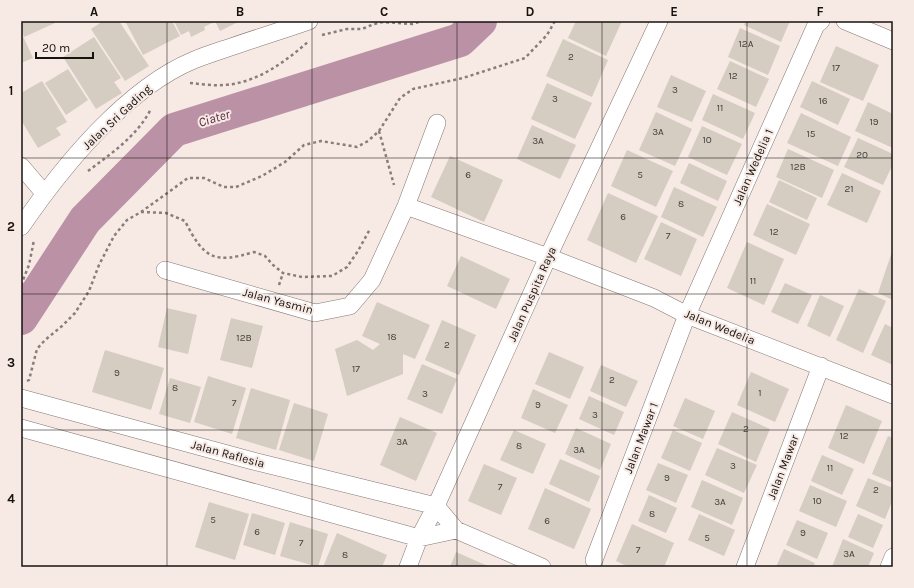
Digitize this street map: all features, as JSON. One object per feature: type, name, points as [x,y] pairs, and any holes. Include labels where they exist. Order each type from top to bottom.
[{"type":"street","name":"Jalan Sri Gading","points":[[28,231],[44,193],[100,130],[149,85],[159,78],[194,60],[309,21]]},
{"type":"street","name":"Jalan Puspita Raya","points":[[408,567],[419,538],[436,506],[548,257],[659,21]]},
{"type":"street","name":"Jalan Wedelia 1","points":[[687,315],[816,25],[821,21]]},
{"type":"street","points":[[845,21],[893,41]]},
{"type":"street","name":"Jalan Yasmin","points":[[165,270],[315,313],[350,306],[372,280],[406,206],[436,123]]},
{"type":"street","points":[[21,166],[44,193]]},
{"type":"street","points":[[406,206],[548,257]]},
{"type":"street","name":"Jalan Wedelia","points":[[548,257],[654,298],[687,315],[893,395]]},
{"type":"street","name":"Jalan Mawar 1","points":[[594,560],[687,315]]},
{"type":"street","name":"Jalan Mawar","points":[[745,567],[821,366]]},
{"type":"street","name":"Jalan Raflesia","points":[[21,398],[254,462],[436,506]]},
{"type":"street","points":[[21,428],[419,538],[456,530]]},
{"type":"street","points":[[436,506],[456,530],[542,567]]},
{"type":"street","points":[[889,567],[893,557]]},
{"type":"path","points":[[317,37],[328,32],[347,28],[362,29],[383,22],[412,24],[422,21]]},
{"type":"path","points":[[141,212],[188,178],[204,178],[224,187],[236,187],[262,176],[285,162],[304,145],[321,141],[357,147],[368,141],[379,131],[400,98],[413,89],[462,78],[525,58],[547,35],[555,21]]},
{"type":"path","points":[[184,83],[224,85],[242,82],[269,71],[292,56],[311,39]]},
{"type":"path","points":[[83,174],[114,152],[134,133],[152,106]]},
{"type":"path","points":[[379,131],[398,198],[406,206]]},
{"type":"path","points":[[21,285],[29,264],[28,231]]},
{"type":"building","points":[[54,21],[55,23],[24,37],[21,30],[21,22]]},
{"type":"building","points":[[103,21],[119,21],[149,66],[125,81],[91,29]]},
{"type":"building","points":[[125,21],[172,21],[180,36],[143,55]]},
{"type":"building","points":[[174,21],[214,22],[204,27],[205,30],[191,37],[189,31],[181,35]]},
{"type":"building","points":[[215,21],[240,21],[220,31]]},
{"type":"building","points":[[576,21],[622,21],[606,56],[568,38]]},
{"type":"building","points":[[746,21],[790,21],[781,42],[744,25]]},
{"type":"building","points":[[740,28],[780,46],[768,75],[728,57]]},
{"type":"building","points":[[21,32],[33,58],[21,63]]},
{"type":"building","points":[[94,37],[121,78],[114,82],[122,93],[96,109],[63,57]]},
{"type":"building","points":[[563,39],[608,60],[592,97],[546,76]]},
{"type":"building","points":[[836,46],[879,65],[863,101],[820,82]]},
{"type":"building","points":[[730,61],[769,79],[756,107],[717,89]]},
{"type":"building","points":[[68,69],[88,100],[66,115],[45,83]]},
{"type":"building","points":[[671,75],[706,91],[692,122],[657,107]]},
{"type":"building","points":[[42,81],[67,122],[56,128],[61,135],[38,148],[21,120],[21,93]]},
{"type":"building","points":[[812,81],[850,99],[838,125],[800,107]]},
{"type":"building","points":[[547,83],[592,103],[575,139],[531,119]]},
{"type":"building","points":[[713,94],[755,113],[743,139],[702,120]]},
{"type":"building","points":[[868,102],[893,114],[893,148],[855,131]]},
{"type":"building","points":[[656,112],[692,129],[675,166],[639,150]]},
{"type":"building","points":[[801,113],[851,137],[838,166],[787,143]]},
{"type":"building","points":[[532,125],[576,145],[560,179],[517,159]]},
{"type":"building","points":[[702,126],[742,144],[727,175],[688,157]]},
{"type":"building","points":[[858,138],[893,154],[893,164],[883,185],[844,167]]},
{"type":"building","points":[[788,149],[834,170],[822,198],[776,177]]},
{"type":"building","points":[[627,150],[673,171],[656,207],[611,186]]},
{"type":"building","points":[[450,156],[503,180],[484,222],[431,197]]},
{"type":"building","points":[[689,163],[727,181],[718,201],[680,183]]},
{"type":"building","points":[[842,173],[881,191],[867,223],[827,205]]},
{"type":"building","points":[[779,180],[817,198],[807,220],[769,202]]},
{"type":"building","points":[[674,187],[717,207],[703,237],[661,217]]},
{"type":"building","points":[[608,193],[658,216],[636,263],[587,240]]},
{"type":"building","points":[[767,204],[810,224],[796,255],[753,235]]},
{"type":"building","points":[[661,222],[697,239],[681,276],[644,259]]},
{"type":"building","points":[[747,242],[784,259],[764,305],[727,288]]},
{"type":"building","points":[[893,249],[893,300],[878,293]]},
{"type":"building","points":[[461,256],[510,279],[496,309],[447,286]]},
{"type":"building","points":[[785,283],[812,295],[798,324],[771,312]]},
{"type":"building","points":[[859,289],[886,301],[863,353],[836,340]]},
{"type":"building","points":[[820,295],[844,306],[830,337],[807,326]]},
{"type":"building","points":[[377,302],[430,325],[415,359],[403,354],[403,374],[347,396],[335,349],[357,340],[373,350],[380,344],[362,336]]},
{"type":"building","points":[[167,308],[197,315],[188,354],[158,347]]},
{"type":"building","points":[[231,318],[263,326],[252,368],[220,360]]},
{"type":"building","points":[[442,320],[476,335],[459,375],[425,360]]},
{"type":"building","points":[[885,324],[893,328],[893,365],[871,355]]},
{"type":"building","points":[[105,350],[164,368],[151,410],[92,392]]},
{"type":"building","points":[[549,352],[584,367],[570,399],[535,384]]},
{"type":"building","points":[[422,364],[457,379],[442,414],[407,399]]},
{"type":"building","points":[[601,365],[638,381],[626,407],[590,391]]},
{"type":"building","points":[[751,372],[789,389],[775,422],[737,405]]},
{"type":"building","points":[[208,376],[246,388],[232,434],[194,422]]},
{"type":"building","points":[[170,378],[201,387],[190,423],[159,414]]},
{"type":"building","points":[[251,388],[290,400],[276,450],[236,438]]},
{"type":"building","points":[[533,389],[568,405],[555,433],[521,418]]},
{"type":"building","points":[[589,396],[624,412],[614,435],[579,419]]},
{"type":"building","points":[[685,398],[715,411],[703,439],[673,426]]},
{"type":"building","points":[[294,403],[328,414],[314,461],[279,450]]},
{"type":"building","points":[[846,405],[882,421],[864,464],[828,448]]},
{"type":"building","points":[[732,412],[770,429],[756,462],[718,444]]},
{"type":"building","points":[[400,417],[437,433],[416,481],[380,465]]},
{"type":"building","points":[[576,428],[611,444],[600,470],[565,454]]},
{"type":"building","points":[[514,430],[546,444],[533,474],[500,460]]},
{"type":"building","points":[[673,430],[702,443],[690,471],[661,458]]},
{"type":"building","points":[[888,436],[893,438],[893,483],[872,474]]},
{"type":"building","points":[[717,448],[757,465],[744,493],[705,475]]},
{"type":"building","points":[[822,455],[854,469],[842,495],[811,481]]},
{"type":"building","points":[[560,459],[600,476],[589,502],[549,484]]},
{"type":"building","points":[[658,463],[688,475],[676,503],[646,490]]},
{"type":"building","points":[[484,464],[517,478],[501,515],[468,501]]},
{"type":"building","points":[[868,478],[893,488],[893,499],[885,519],[856,506]]},
{"type":"building","points":[[702,480],[743,498],[732,525],[691,507]]},
{"type":"building","points":[[810,485],[847,501],[836,527],[799,511]]},
{"type":"building","points":[[545,488],[591,509],[574,549],[528,529]]},
{"type":"building","points":[[649,495],[677,508],[666,533],[638,521]]},
{"type":"building","points":[[209,502],[249,514],[235,560],[195,547]]},
{"type":"building","points":[[252,513],[285,523],[275,555],[243,545]]},
{"type":"building","points":[[699,514],[735,530],[724,556],[688,540]]},
{"type":"building","points":[[858,514],[883,525],[873,548],[848,537]]},
{"type":"building","points":[[797,520],[828,533],[817,559],[786,545]]},
{"type":"building","points":[[290,522],[328,534],[318,567],[280,556]]},
{"type":"building","points":[[632,524],[674,543],[664,567],[629,567],[616,561]]},
{"type":"building","points":[[337,533],[387,555],[382,567],[323,567]]},
{"type":"building","points":[[843,539],[874,553],[868,567],[832,567]]},
{"type":"building","points":[[784,549],[815,563],[813,567],[776,567]]},
{"type":"building","points":[[456,552],[490,567],[450,567]]},
{"type":"waterway","name":"Ciater","points":[[21,318],[85,220],[174,130],[460,40],[480,21]]}]
